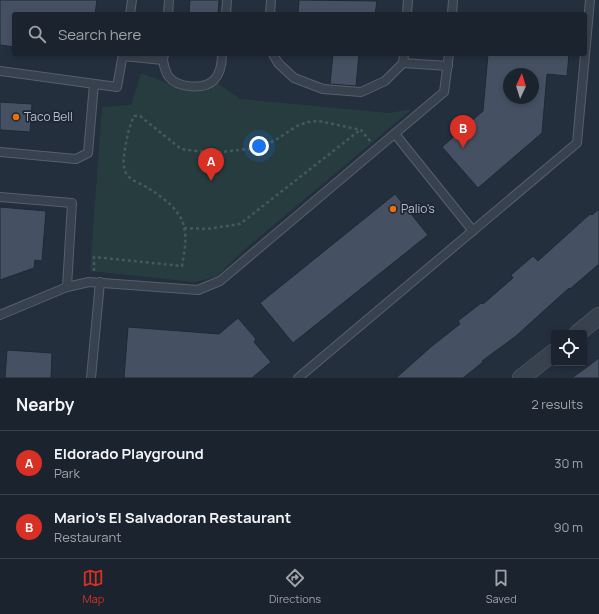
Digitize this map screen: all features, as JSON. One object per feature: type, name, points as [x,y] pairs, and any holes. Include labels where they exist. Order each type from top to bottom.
[{"type":"street","points":[[582,330],[599,316]]},
{"type":"street","points":[[521,378],[551,354]]},
{"type":"lane","points":[[130,12],[132,0]]},
{"type":"lane","points":[[168,12],[169,0]]},
{"type":"lane","points":[[226,12],[227,0]]},
{"type":"lane","points":[[270,12],[271,0]]},
{"type":"lane","points":[[407,12],[408,0]]},
{"type":"lane","points":[[452,12],[453,0]]},
{"type":"lane","points":[[587,36],[590,0]]},
{"type":"lane","points":[[0,71],[117,87],[123,56]]},
{"type":"lane","points":[[143,56],[163,57],[166,73],[169,78],[180,84],[198,86],[210,84],[214,80],[220,69],[222,56]]},
{"type":"lane","points":[[274,56],[278,62],[294,78],[323,89],[362,92],[384,81],[404,58],[448,66]]},
{"type":"lane","points":[[0,315],[67,287],[89,282],[198,290],[220,282],[444,92],[449,56]]},
{"type":"lane","points":[[298,378],[578,143],[585,56]]},
{"type":"lane","points":[[0,152],[76,159],[88,153],[94,84]]},
{"type":"lane","points":[[395,134],[473,231]]},
{"type":"lane","points":[[0,197],[72,203],[67,287]]},
{"type":"lane","points":[[91,378],[97,282]]},
{"type":"path","points":[[97,282],[94,257],[182,266],[186,241],[184,228],[179,215],[150,189],[127,175],[124,168],[129,126],[134,116],[140,116],[181,150],[212,153],[256,148],[274,141],[297,126],[308,122],[319,122],[361,130],[377,149]]},
{"type":"path","points":[[184,228],[207,229],[240,224],[361,130]]},
{"type":"green space","points":[[141,73],[178,87],[216,82],[240,99],[389,113],[412,109],[245,249],[216,277],[194,282],[90,271],[102,107],[131,105]]},
{"type":"building","points":[[0,0],[97,0],[95,12],[12,12],[12,47],[0,45]]},
{"type":"building","points":[[190,0],[219,0],[218,12],[189,12]]},
{"type":"building","points":[[299,0],[377,1],[375,12],[298,12]]},
{"type":"building","points":[[333,56],[359,56],[356,86],[330,84]]},
{"type":"building","points":[[488,56],[569,56],[567,76],[547,74],[542,133],[478,188],[442,147],[483,111]]},
{"type":"building","name":"Taco Bell","points":[[0,102],[32,104],[30,132],[0,130]]},
{"type":"building","points":[[395,194],[428,235],[293,343],[260,303]]},
{"type":"building","points":[[0,207],[46,211],[42,261],[35,260],[34,268],[0,280]]},
{"type":"building","points":[[599,209],[599,264],[570,289],[569,288],[516,336],[482,361],[483,362],[463,378],[396,378],[432,346],[460,324],[458,321],[481,303],[483,304],[513,278],[511,275],[533,256],[538,261],[590,214],[592,215]]},
{"type":"building","points":[[238,318],[256,339],[254,342],[271,362],[252,378],[124,378],[128,327],[219,334]]},
{"type":"building","points":[[7,350],[52,353],[51,378],[5,378]]},
{"type":"building","points":[[599,358],[599,378],[572,378]]},
{"type":"place","name":"Taco Bell","points":[[16,117]]},
{"type":"place","name":"Mario’s El Salvadoran Restaurant","points":[[463,148]]},
{"type":"place","name":"Eldorado Playground","points":[[211,181]]},
{"type":"place","name":"Palio's","points":[[393,209]]}]
